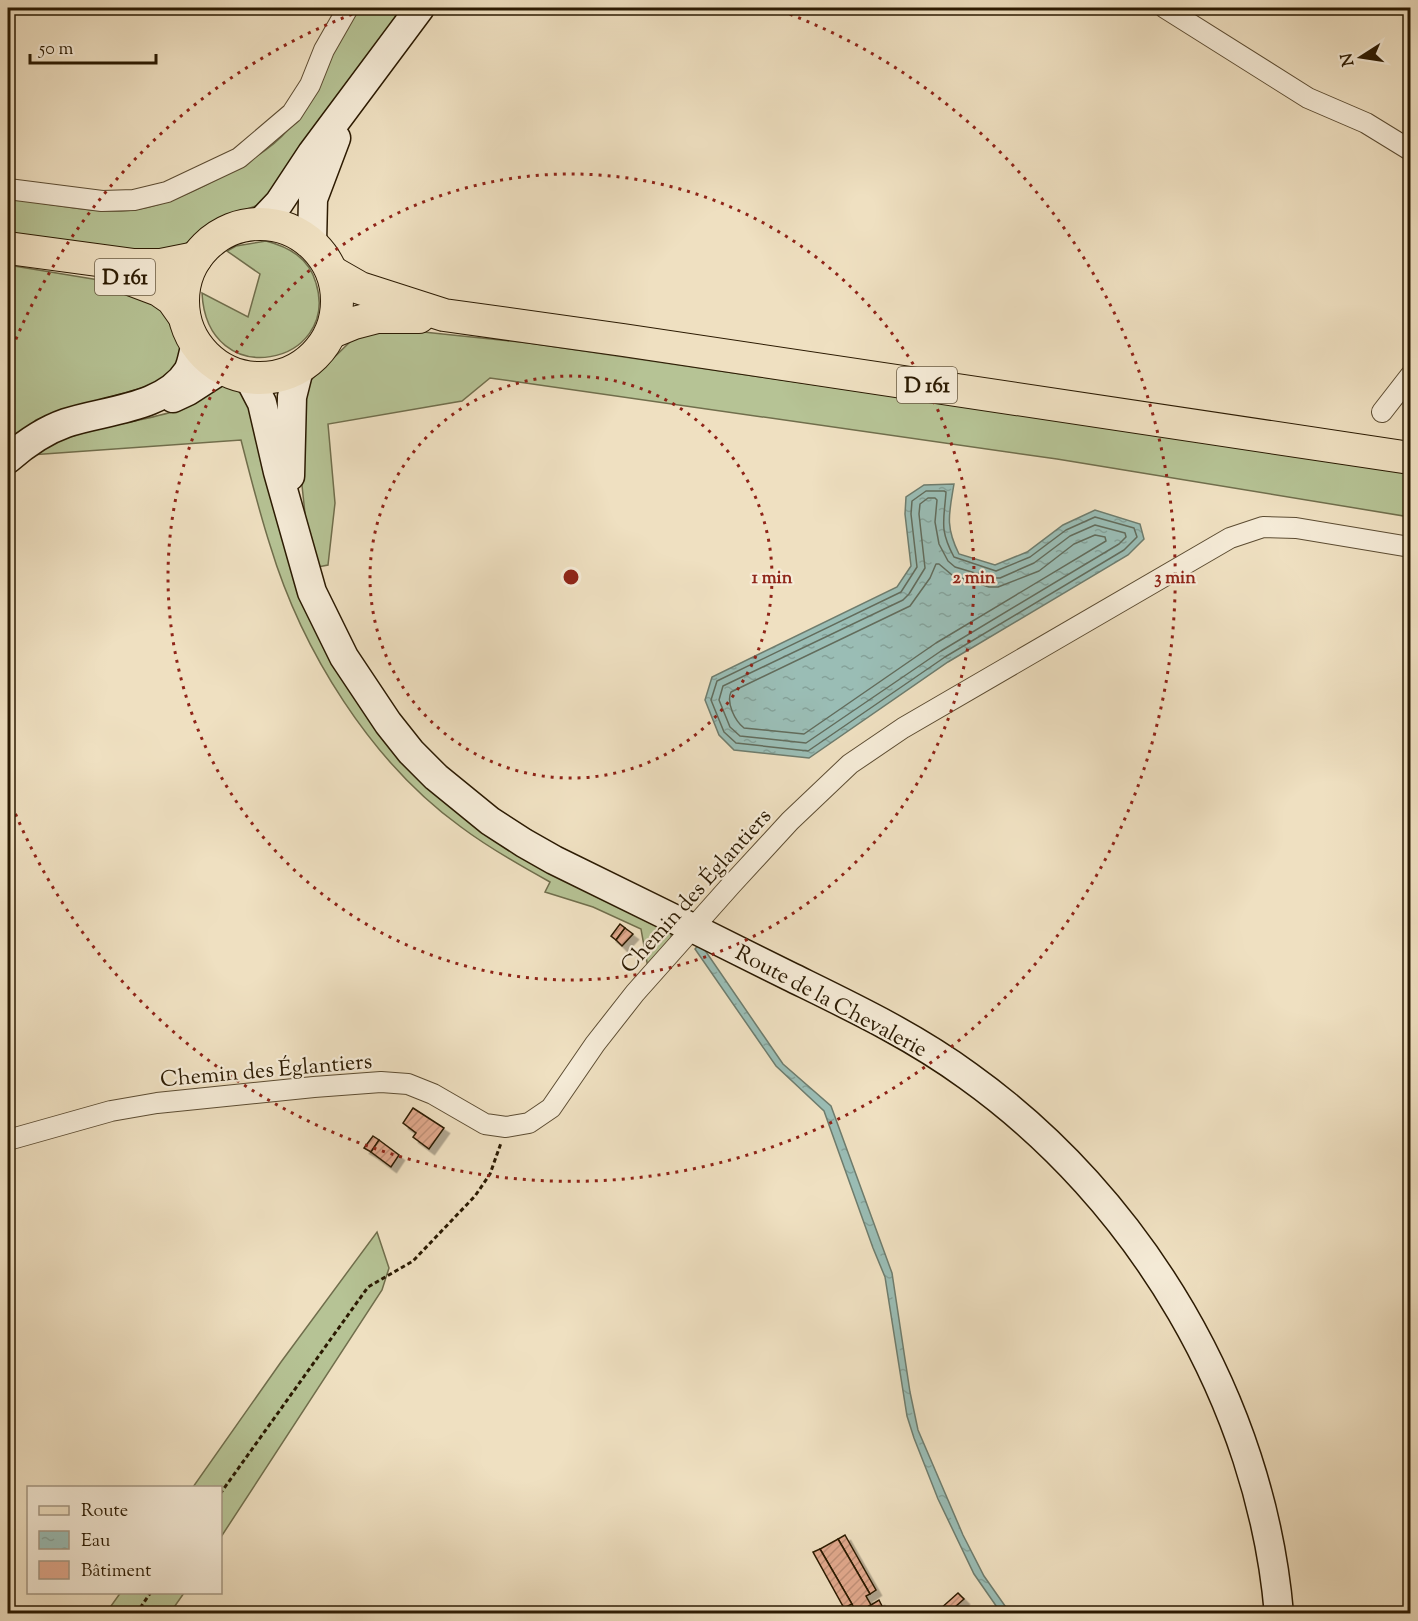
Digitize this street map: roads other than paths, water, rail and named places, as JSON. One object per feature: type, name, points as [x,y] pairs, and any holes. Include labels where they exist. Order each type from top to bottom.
[{"type":"main road","points":[[260,223],[279,225],[296,232],[312,243],[324,256],[338,292],[337,313],[332,332],[318,353],[299,369],[275,378],[235,373],[207,358],[188,331],[184,316],[183,296],[187,276],[196,258],[213,240],[235,228],[260,223]]},
{"type":"main road","name":"D 161","points":[[8,248],[134,265],[161,265],[196,258]]},
{"type":"main road","name":"D 161","points":[[56,255],[159,290],[172,299],[184,316]]},
{"type":"main road","name":"D 161","points":[[332,272],[360,288],[444,315],[1410,458]]},
{"type":"main road","name":"D 161","points":[[332,332],[377,317],[407,318],[444,315]]},
{"type":"street","points":[[8,189],[102,201],[134,200],[167,192],[239,158],[292,113],[310,85],[324,50],[348,8]]},
{"type":"street","points":[[260,223],[279,203],[312,153],[420,8]]},
{"type":"street","points":[[1165,8],[1308,98],[1366,123],[1410,150]]},
{"type":"street","points":[[312,243],[313,199],[348,105]]},
{"type":"street","points":[[136,406],[174,387],[188,370],[196,344]]},
{"type":"street","name":"Route de la Chevalerie","points":[[291,514],[292,397],[299,369]]},
{"type":"street","points":[[8,459],[25,443],[44,431],[68,422],[166,401],[235,373]]},
{"type":"street","name":"Route de la Chevalerie","points":[[235,373],[262,403],[300,556],[327,627],[388,723],[420,760],[462,799],[524,843],[900,1031],[944,1059],[969,1076],[1039,1133],[1099,1195],[1157,1273],[1215,1378],[1255,1486],[1274,1566],[1279,1614]]},
{"type":"street","points":[[1382,412],[1410,376]]},
{"type":"street","name":"Chemin des Églantiers","points":[[8,1140],[101,1113],[157,1103],[314,1086],[381,1082],[408,1084],[433,1094],[485,1124],[506,1127],[529,1123],[551,1107],[595,1044],[635,993],[790,821],[850,764],[903,728],[1230,538],[1263,528],[1296,528],[1410,548]]},
{"type":"water","points":[[954,484],[949,520],[959,554],[995,565],[1027,552],[1063,525],[1095,510],[1140,524],[1144,539],[1128,555],[948,662],[809,758],[734,750],[719,735],[705,700],[712,677],[897,587],[911,566],[905,514],[906,497],[924,485]]},
{"type":"water","points":[[700,943],[783,1064],[831,1106],[892,1273],[918,1430],[963,1535],[984,1576],[1010,1613],[1001,1613],[974,1574],[938,1499],[914,1438],[907,1416],[885,1277],[824,1111],[776,1066],[695,949]]}]
